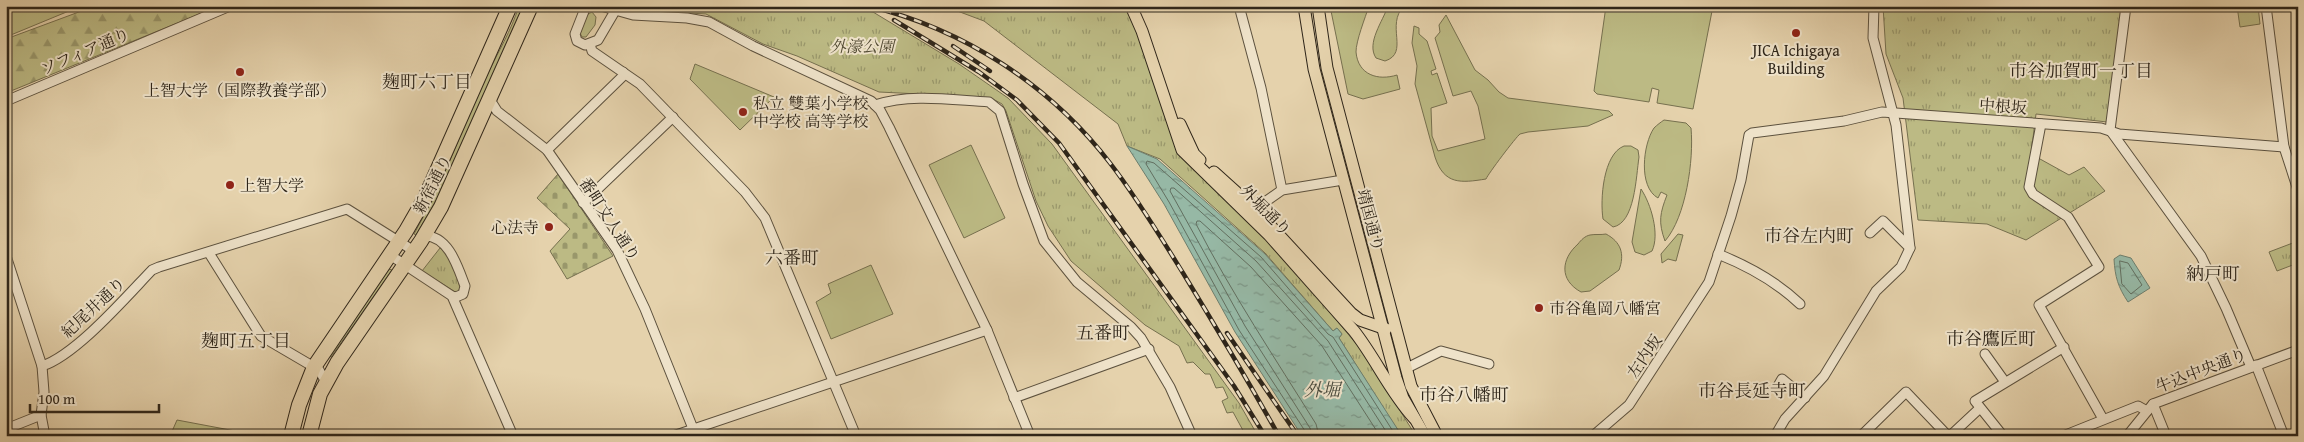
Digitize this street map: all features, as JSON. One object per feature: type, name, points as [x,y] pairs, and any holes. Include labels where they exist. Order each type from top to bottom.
[{"type":"highway","name":"新宿通り","points":[[312,371],[321,354],[399,242],[425,198],[510,6]]},
{"type":"highway","name":"新宿通り","points":[[326,382],[337,363],[425,236],[455,179],[531,6]]},
{"type":"highway","points":[[291,436],[299,405],[312,371]]},
{"type":"highway","points":[[309,436],[315,410],[326,382]]},
{"type":"main road","name":"外堀通り","points":[[1131,6],[1142,31],[1182,150],[1188,158],[1269,235],[1354,331],[1375,360],[1397,400],[1414,418]]},
{"type":"main road","name":"外堀通り","points":[[1140,6],[1183,134],[1194,154],[1255,209],[1351,313],[1360,320],[1391,331],[1399,338]]},
{"type":"main road","name":"靖国通り","points":[[1304,6],[1314,69],[1396,378],[1414,418],[1425,436]]},
{"type":"main road","name":"靖国通り","points":[[1318,6],[1327,68],[1407,368],[1416,398],[1437,436]]},
{"type":"street","name":"ソフィア通り","points":[[6,100],[230,6]]},
{"type":"street","points":[[586,6],[575,37],[581,44],[590,44],[598,40],[615,12]]},
{"type":"street","points":[[601,6],[615,12],[642,16],[697,19],[709,22],[753,46],[875,105],[889,127],[987,330],[1030,436]]},
{"type":"street","points":[[1238,6],[1261,88],[1282,190]]},
{"type":"street","points":[[1775,436],[1785,419],[1824,376],[1876,291],[1901,267],[1910,248],[1903,174],[1894,112],[1873,38],[1874,6]]},
{"type":"street","points":[[2126,6],[2110,130],[2201,256],[2254,366],[2284,436]]},
{"type":"street","points":[[2266,6],[2284,147],[2293,163],[2298,190]]},
{"type":"street","points":[[590,44],[592,51],[640,84],[745,192],[765,218],[856,436]]},
{"type":"street","points":[[547,150],[623,76],[623,72]]},
{"type":"street","name":"番町文人通り","points":[[492,97],[492,103],[498,111],[547,150],[616,250],[645,309],[694,432]]},
{"type":"street","points":[[875,105],[888,101],[913,99],[989,102],[996,105],[1000,111],[1023,184],[1044,241],[1077,282],[1131,326],[1149,349],[1170,387],[1192,436]]},
{"type":"street","name":"中根坂","points":[[1718,254],[1741,180],[1750,134],[1844,121],[1882,112],[1894,112],[2110,130],[2119,134],[2284,147]]},
{"type":"street","points":[[583,203],[673,117]]},
{"type":"street","points":[[2041,124],[2029,187],[2034,194],[2068,217],[2099,267],[2039,305],[2103,419]]},
{"type":"street","points":[[1255,209],[1282,190],[1343,180]]},
{"type":"street","name":"紀尾井通り","points":[[42,366],[54,362],[97,326],[152,270],[347,210],[414,251]]},
{"type":"street","points":[[1870,233],[1883,221],[1910,248]]},
{"type":"street","points":[[390,255],[452,296],[456,297],[463,294],[466,286],[451,254],[439,241],[430,236],[425,236]]},
{"type":"street","points":[[209,253],[261,336],[312,371],[323,374],[326,382]]},
{"type":"street","points":[[1718,254],[1742,264],[1788,292],[1800,304]]},
{"type":"street","name":"左内坂","points":[[1593,436],[1629,405],[1709,282],[1718,254]]},
{"type":"street","points":[[6,256],[42,366],[44,392],[41,415],[45,436]]},
{"type":"street","points":[[452,296],[513,436]]},
{"type":"street","points":[[673,436],[694,432],[987,330]]},
{"type":"street","points":[[2003,436],[1975,401],[2064,347]]},
{"type":"street","points":[[1014,398],[1149,349]]},
{"type":"street","name":"牛込中央通り","points":[[2127,436],[2150,407],[2298,350]]},
{"type":"street","points":[[1407,368],[1441,351],[1488,364]]},
{"type":"street","points":[[1985,354],[2005,382]]},
{"type":"street","points":[[1778,386],[1782,378],[1805,398]]},
{"type":"street","points":[[1861,436],[1906,392],[1949,436],[1980,408]]},
{"type":"street","points":[[2063,436],[2138,406],[2150,407],[2166,436]]},
{"type":"street","points":[[6,429],[41,415]]},
{"type":"green space","points":[[6,6],[81,6],[6,37]]},
{"type":"green space","points":[[95,6],[219,6],[6,93],[6,39]]},
{"type":"green space","points":[[519,6],[522,6],[518,20],[438,197],[416,235],[414,234],[434,195]]},
{"type":"green space","name":"外濠公園","points":[[630,6],[836,6],[873,12],[959,64],[1008,98],[1052,144],[1239,403],[1258,436],[1246,436],[1233,412],[1227,413],[1222,401],[1228,398],[1223,387],[1216,388],[1210,374],[1205,374],[1193,362],[1187,363],[1179,346],[1145,325],[1071,261],[1048,226],[1036,201],[1002,104],[993,99],[980,97],[879,92],[797,56],[763,44],[706,14],[656,11]]},
{"type":"green space","points":[[944,6],[1129,6],[1180,152],[1253,220],[1363,352],[1416,436],[1401,436],[1339,338],[1342,334],[1337,328],[1333,331],[1265,253],[1160,159],[1127,146],[1118,124],[984,21]]},
{"type":"green space","points":[[1330,6],[1369,6],[1357,42],[1356,52],[1358,60],[1365,71],[1370,74],[1383,77],[1397,75],[1400,89],[1363,99],[1348,94]]},
{"type":"green space","points":[[1388,6],[1404,6],[1399,13],[1397,21],[1396,52],[1385,61],[1376,58],[1373,46],[1376,32]]},
{"type":"green space","points":[[1606,6],[1713,6],[1693,109],[1657,103],[1659,90],[1652,88],[1649,102],[1597,94],[1594,91]]},
{"type":"green space","points":[[1883,6],[2122,6],[2107,122],[2036,114],[2031,154],[2069,175],[2084,167],[2105,191],[2026,240],[1987,224],[1918,220],[1903,98],[1886,54]]},
{"type":"green space","points":[[2237,6],[2258,6],[2260,24],[2240,27]]},
{"type":"green space","points":[[592,12],[596,17],[595,25],[586,37],[582,37],[580,33],[581,26],[588,14]]},
{"type":"green space","points":[[1446,15],[1475,70],[1508,98],[1609,111],[1613,115],[1588,126],[1520,134],[1486,179],[1461,181],[1448,177],[1443,173],[1435,157],[1415,84],[1417,66],[1412,43],[1414,26],[1419,28],[1419,34],[1427,41],[1436,69],[1431,71],[1432,75],[1437,73],[1447,103],[1431,108],[1432,136],[1438,151],[1485,139],[1478,106],[1471,91],[1453,96],[1435,38],[1440,32],[1439,25]]},
{"type":"green space","points":[[695,64],[774,97],[740,130],[690,79]]},
{"type":"green space","points":[[1664,120],[1686,123],[1691,128],[1692,141],[1690,171],[1683,203],[1672,231],[1665,241],[1661,228],[1661,218],[1667,195],[1661,192],[1658,198],[1652,192],[1647,185],[1644,165],[1650,135],[1654,128]]},
{"type":"green space","points":[[971,145],[1005,218],[964,238],[929,165]]},
{"type":"green space","points":[[1624,146],[1631,146],[1638,150],[1637,176],[1633,198],[1626,217],[1620,224],[1613,227],[1603,219],[1603,190],[1611,158]]},
{"type":"green space","points":[[558,174],[613,256],[567,279],[550,251],[570,229],[537,198]]},
{"type":"green space","points":[[1641,189],[1651,211],[1655,228],[1652,251],[1644,255],[1635,252],[1632,242]]},
{"type":"green space","points":[[1606,234],[1615,241],[1620,249],[1622,259],[1619,270],[1590,291],[1581,292],[1569,282],[1566,275],[1565,269],[1568,256],[1586,236]]},
{"type":"green space","points":[[1678,234],[1683,235],[1676,261],[1668,259],[1662,263],[1661,254]]},
{"type":"green space","points":[[2298,241],[2298,263],[2277,271],[2269,252]]},
{"type":"green space","points":[[440,248],[447,255],[455,271],[460,288],[457,293],[422,271]]},
{"type":"green space","points":[[871,265],[893,314],[831,339],[816,302],[831,293],[828,284]]},
{"type":"green space","points":[[389,269],[392,270],[331,357],[329,356]]},
{"type":"green space","points":[[177,420],[246,433],[245,436],[170,436]]},
{"type":"water","name":"外堀","points":[[1127,146],[1157,159],[1265,254],[1333,331],[1337,328],[1342,334],[1339,338],[1402,436],[1302,436],[1235,332],[1164,204]]},
{"type":"water","points":[[2120,255],[2131,258],[2150,288],[2128,302],[2119,287],[2115,271],[2114,259]]},
{"type":"railway","points":[[868,6],[904,16],[938,29],[971,45],[1032,85],[1086,135],[1120,176],[1157,231],[1279,436]]},
{"type":"railway","points":[[894,20],[979,72],[1017,100],[1059,143],[1234,386],[1265,436]]},
{"type":"railway","points":[[953,46],[990,71]]},
{"type":"railway","points":[[1227,333],[1298,436]]},
{"type":"place","name":"JICA Ichigaya Building","points":[[1796,33]]},
{"type":"place","name":"上智大学（国際教養学部）","points":[[240,72]]},
{"type":"place","name":"私立 雙葉小学校 中学校 高等学校","points":[[743,112]]},
{"type":"place","name":"上智大学","points":[[230,185]]},
{"type":"place","name":"心法寺","points":[[549,227]]},
{"type":"place","name":"市谷亀岡八幡宮","points":[[1539,308]]},
{"type":"district","name":"市谷加賀町一丁目","points":[[2081,70]]},
{"type":"district","name":"麹町六丁目","points":[[427,81]]},
{"type":"district","name":"市谷左内町","points":[[1809,235]]},
{"type":"district","name":"六番町","points":[[792,257]]},
{"type":"district","name":"納戸町","points":[[2213,273]]},
{"type":"district","name":"五番町","points":[[1103,332]]},
{"type":"district","name":"市谷鷹匠町","points":[[1991,338]]},
{"type":"district","name":"麹町五丁目","points":[[246,340]]},
{"type":"district","name":"市谷長延寺町","points":[[1752,390]]},
{"type":"district","name":"市谷八幡町","points":[[1464,394]]}]
